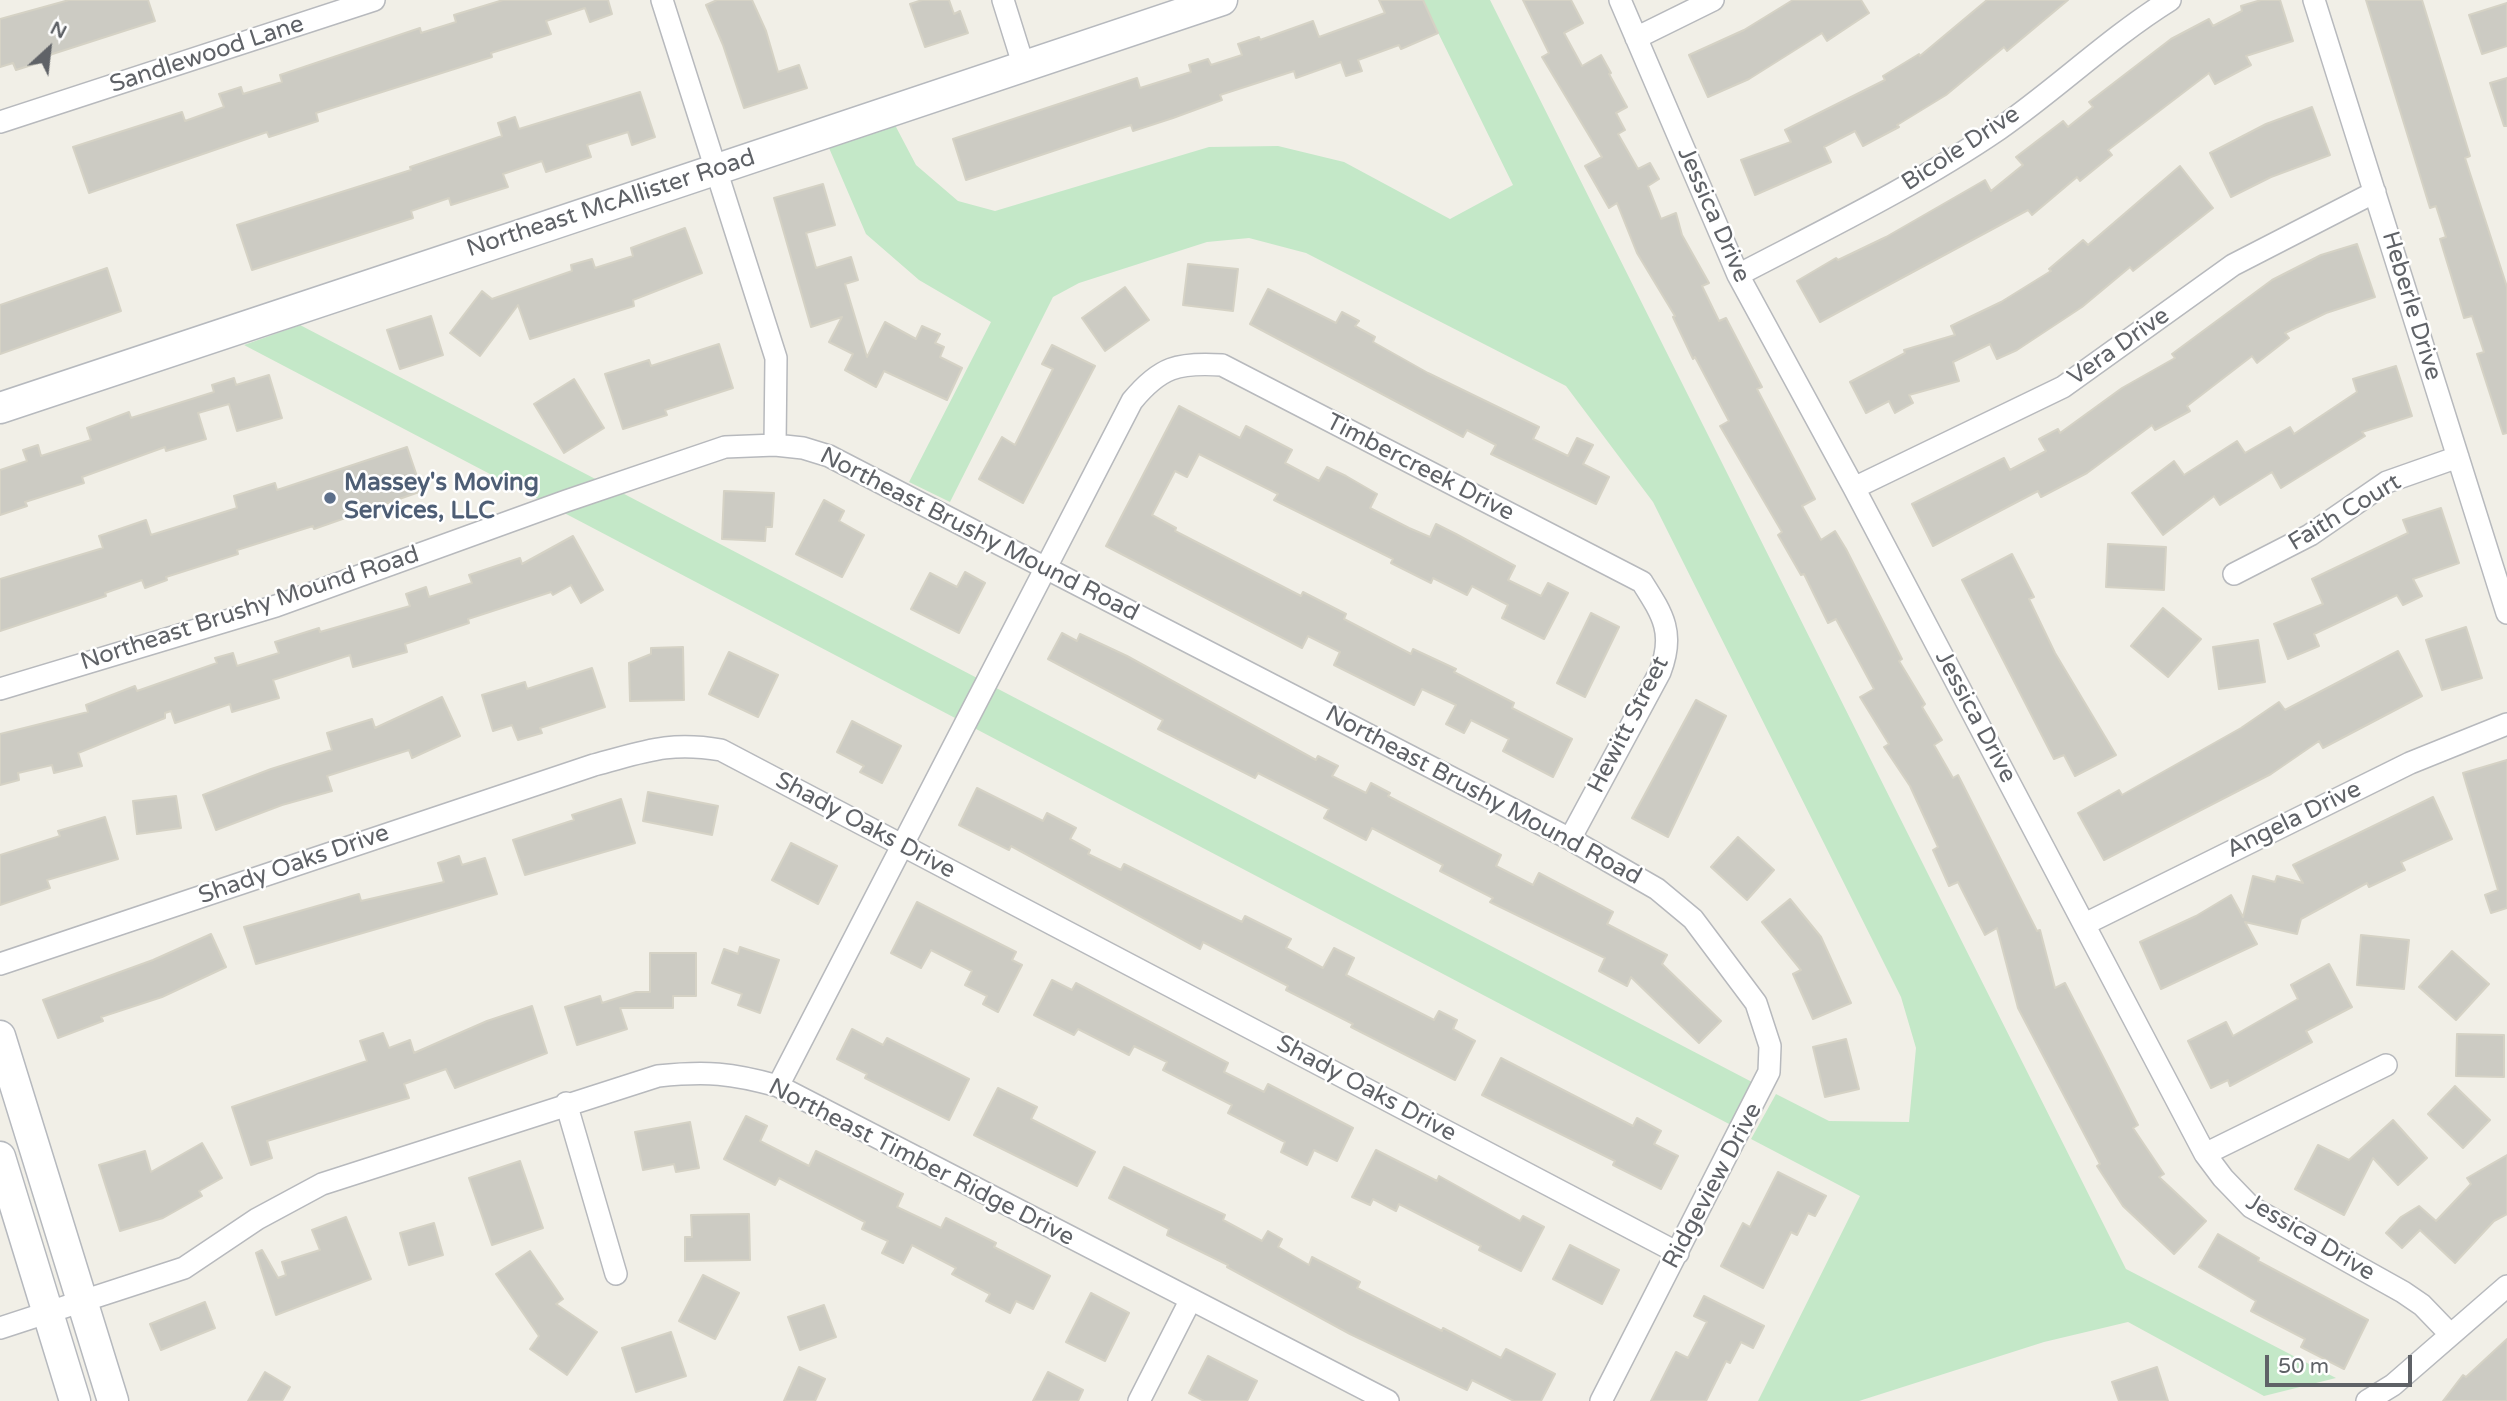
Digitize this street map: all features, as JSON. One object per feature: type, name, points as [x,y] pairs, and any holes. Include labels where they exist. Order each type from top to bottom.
[{"type":"street","name":"Sandlewood Lane","points":[[0,122],[374,0]]},
{"type":"street","points":[[663,0],[776,358],[775,445]]},
{"type":"street","points":[[1003,0],[1024,67]]},
{"type":"street","name":"Northeast McAllister Road","points":[[0,408],[718,168],[923,103],[1222,0]]},
{"type":"street","name":"Jessica Drive","points":[[1620,0],[1738,275],[1854,488],[2205,1154],[2223,1178],[2251,1207],[2403,1292],[2422,1305],[2450,1334]]},
{"type":"street","points":[[1636,38],[1713,0]]},
{"type":"street","name":"Bicole Drive","points":[[1738,275],[1923,178],[2001,127],[2101,47],[2170,0]]},
{"type":"street","name":"Heberle Drive","points":[[2314,0],[2507,613]]},
{"type":"street","name":"Vera Drive","points":[[1854,488],[2063,387],[2233,265],[2375,192]]},
{"type":"street","name":"Timbercreek Drive","points":[[1047,567],[1132,401],[1149,381],[1167,369],[1194,363],[1222,365],[1642,582],[1658,607]]},
{"type":"street","name":"Northeast Brushy Mound Road","points":[[0,689],[276,606],[701,454],[736,446],[775,445],[803,448],[830,456],[1570,839],[1657,888],[1693,919],[1729,967]]},
{"type":"street","name":"Faith Court","points":[[2234,574],[2310,535],[2387,482],[2458,457]]},
{"type":"street","points":[[778,1086],[1047,567]]},
{"type":"street","name":"Hewitt Street","points":[[1570,839],[1669,650],[1667,631],[1658,607]]},
{"type":"street","name":"Angela Drive","points":[[2085,924],[2410,762],[2507,724]]},
{"type":"street","name":"Shady Oaks Drive","points":[[0,964],[574,771],[668,746],[685,744],[721,750],[1678,1253]]},
{"type":"street","name":"Ridgeview Drive","points":[[1601,1401],[1769,1072],[1769,1046],[1756,1003],[1729,967]]},
{"type":"street","points":[[0,1036],[113,1401]]},
{"type":"street","points":[[2205,1154],[2386,1065]]},
{"type":"street","name":"Northeast Timber Ridge Drive","points":[[0,1328],[47,1315],[80,1300],[184,1268],[257,1219],[322,1184],[566,1103],[658,1076],[700,1071],[733,1073],[778,1086],[1388,1401]]},
{"type":"street","points":[[566,1103],[616,1274]]},
{"type":"street","points":[[0,1157],[75,1401]]},
{"type":"street","points":[[2367,1401],[2393,1385],[2507,1286]]},
{"type":"street","points":[[1139,1401],[1190,1301]]},
{"type":"green space","points":[[1422,0],[1490,0],[2126,1269],[2336,1378],[2264,1396],[2128,1322],[2044,1342],[1859,1401],[1758,1401],[1860,1196],[1751,1139],[1776,1094],[1829,1121],[1909,1122],[1916,1048],[1901,997],[1653,502],[1566,386],[1306,253],[1249,238],[1207,242],[1079,283],[1053,297],[950,502],[909,482],[991,322],[919,280],[866,234],[829,148],[895,125],[916,165],[958,201],[995,211],[1209,147],[1278,146],[1344,162],[1450,219],[1513,185]]},
{"type":"green space","points":[[300,325],[1752,1082],[1731,1125],[244,345]]},
{"type":"building","points":[[69,0],[148,0],[155,21],[37,59],[38,63],[16,70],[13,63],[0,67],[0,19]]},
{"type":"building","points":[[503,0],[608,0],[612,14],[590,22],[585,8],[546,21],[551,34],[491,53],[492,57],[316,113],[318,121],[269,137],[267,132],[89,193],[73,147],[182,112],[185,121],[224,107],[219,94],[241,87],[243,94],[282,82],[280,75],[420,28],[421,33],[456,22],[454,15]]},
{"type":"building","points":[[717,0],[752,0],[766,31],[778,72],[799,65],[807,88],[744,108],[723,45],[706,5]]},
{"type":"building","points":[[922,0],[949,0],[954,14],[960,11],[968,33],[925,47],[910,4]]},
{"type":"building","points":[[1379,0],[1423,0],[1438,33],[1401,49],[1399,45],[1358,60],[1362,71],[1346,76],[1341,62],[1296,78],[1294,71],[1220,95],[1222,100],[1173,118],[1133,131],[1131,125],[966,180],[953,139],[1137,78],[1140,88],[1191,72],[1189,65],[1208,59],[1211,65],[1242,55],[1238,44],[1259,37],[1260,40],[1313,21],[1319,37],[1385,13]]},
{"type":"building","points":[[1523,0],[1571,0],[1583,23],[1564,33],[1582,66],[1601,55],[1611,73],[1609,74],[1627,107],[1616,113],[1625,130],[1618,134],[1638,169],[1650,163],[1659,179],[1648,186],[1661,219],[1676,213],[1682,235],[1709,283],[1702,286],[1719,321],[1726,318],[1762,387],[1757,389],[1815,499],[1802,506],[1821,540],[1835,531],[1846,549],[1902,659],[1899,661],[1925,704],[1922,707],[1942,740],[1934,745],[1953,778],[1958,775],[2037,931],[2040,930],[2055,988],[2065,983],[2138,1125],[2133,1128],[2164,1174],[2159,1177],[2206,1221],[2174,1254],[2123,1206],[2097,1166],[2100,1164],[2018,1008],[1997,928],[1985,935],[1958,882],[1949,886],[1933,850],[1938,847],[1910,786],[1884,747],[1889,744],[1860,697],[1874,689],[1836,619],[1828,623],[1804,574],[1801,575],[1778,535],[1782,532],[1720,426],[1729,421],[1695,357],[1693,359],[1673,317],[1675,316],[1637,253],[1617,203],[1609,208],[1585,166],[1602,157],[1542,57],[1549,53]]},
{"type":"building","points":[[1793,0],[1861,0],[1869,13],[1827,41],[1822,33],[1749,79],[1708,97],[1689,55],[1744,30]]},
{"type":"building","points":[[1987,0],[2068,0],[2007,51],[2004,47],[1946,95],[1897,125],[1899,127],[1863,146],[1855,131],[1824,147],[1831,162],[1755,195],[1741,160],[1791,142],[1785,130],[1885,80],[1883,76],[1919,54],[1920,56]]},
{"type":"building","points":[[2261,0],[2280,0],[2293,41],[2246,56],[2251,65],[2215,84],[2209,73],[2108,150],[2112,155],[2080,181],[2077,177],[2032,215],[2028,210],[1820,322],[1797,281],[1836,258],[1838,260],[1886,237],[1985,180],[1991,191],[2023,165],[2016,157],[2063,121],[2068,127],[2093,107],[2089,102],[2171,39],[2209,19],[2213,26],[2242,11],[2241,6]]},
{"type":"building","points":[[2366,0],[2422,0],[2470,156],[2465,158],[2507,287],[2507,433],[2503,434],[2477,354],[2484,352],[2472,316],[2464,318],[2440,239],[2446,237],[2436,206],[2430,208]]},
{"type":"building","points":[[2507,3],[2507,46],[2482,54],[2469,15]]},
{"type":"building","points":[[2507,78],[2507,126],[2504,126],[2490,83]]},
{"type":"building","points":[[640,92],[655,137],[632,145],[628,132],[587,145],[591,157],[546,172],[542,161],[503,174],[508,187],[451,205],[449,198],[411,211],[413,218],[252,270],[237,225],[411,170],[410,167],[502,136],[498,123],[515,117],[519,129]]},
{"type":"building","points":[[2312,107],[2330,155],[2271,177],[2231,197],[2210,153],[2266,124]]},
{"type":"building","points":[[2180,166],[2213,208],[2133,271],[2130,267],[2082,307],[2017,350],[1997,359],[1990,344],[1953,362],[1959,381],[1909,395],[1913,403],[1895,413],[1889,401],[1866,413],[1850,382],[1905,353],[1904,350],[1955,335],[1951,326],[2001,302],[2051,271],[2049,269],[2083,240],[2088,245]]},
{"type":"building","points":[[823,184],[835,225],[806,233],[816,268],[851,257],[858,280],[845,284],[867,357],[885,322],[916,339],[922,326],[940,334],[935,343],[944,347],[940,357],[962,368],[947,400],[884,371],[876,387],[845,370],[853,354],[829,342],[842,317],[811,327],[774,198]]},
{"type":"building","points":[[685,228],[702,273],[633,300],[634,306],[530,339],[518,305],[480,356],[450,333],[482,291],[492,299],[572,271],[571,265],[592,259],[595,268],[633,256],[631,248]]},
{"type":"building","points":[[2357,244],[2375,297],[2326,313],[2285,333],[2289,338],[2257,363],[2252,356],[2187,406],[2190,411],[2155,430],[2152,425],[2087,473],[2041,497],[2038,491],[1933,546],[1912,504],[2004,458],[2010,470],[2046,451],[2039,439],[2058,429],[2060,433],[2122,388],[2175,358],[2172,354],[2272,280],[2321,255]]},
{"type":"building","points":[[1188,264],[1238,269],[1233,311],[1183,305]]},
{"type":"building","points":[[107,268],[121,311],[0,354],[0,305]]},
{"type":"building","points":[[1125,287],[1149,320],[1105,351],[1082,318]]},
{"type":"building","points":[[1268,289],[1336,323],[1342,312],[1359,321],[1355,326],[1375,337],[1373,342],[1428,373],[1539,427],[1533,439],[1568,456],[1577,438],[1593,445],[1583,464],[1609,477],[1596,504],[1491,454],[1496,445],[1467,430],[1463,437],[1250,324]]},
{"type":"building","points":[[431,316],[443,355],[400,369],[387,330]]},
{"type":"building","points":[[719,344],[733,388],[665,410],[667,415],[623,429],[605,374],[649,360],[651,366]]},
{"type":"building","points":[[1052,345],[1095,366],[1023,503],[979,479],[1002,437],[1015,445],[1053,369],[1042,364]]},
{"type":"building","points":[[2396,366],[2412,416],[2362,432],[2365,436],[2281,488],[2272,472],[2220,505],[2214,496],[2163,535],[2132,493],[2174,461],[2184,475],[2237,441],[2245,453],[2290,427],[2294,434],[2357,392],[2353,379]]},
{"type":"building","points":[[269,375],[282,418],[237,431],[229,404],[198,413],[206,439],[166,451],[165,447],[82,477],[84,483],[25,502],[27,506],[0,515],[0,470],[27,461],[23,450],[38,445],[41,456],[91,440],[87,428],[129,412],[131,418],[214,392],[212,385],[234,378],[236,385]]},
{"type":"building","points":[[574,379],[604,428],[564,453],[534,404]]},
{"type":"building","points":[[1179,406],[1240,438],[1246,426],[1292,450],[1285,463],[1319,481],[1327,467],[1346,476],[1377,494],[1370,508],[1430,537],[1436,524],[1456,534],[1515,566],[1508,580],[1541,596],[1548,583],[1568,593],[1544,639],[1502,618],[1508,605],[1472,586],[1467,595],[1433,578],[1431,583],[1391,563],[1393,559],[1274,500],[1278,494],[1199,454],[1187,477],[1175,471],[1152,515],[1176,528],[1175,531],[1301,596],[1303,592],[1346,614],[1344,619],[1411,654],[1413,649],[1456,669],[1454,672],[1514,703],[1512,708],[1572,739],[1553,777],[1503,751],[1509,739],[1471,720],[1464,733],[1446,724],[1456,705],[1422,689],[1414,705],[1334,665],[1340,652],[1308,636],[1302,648],[1106,546]]},
{"type":"building","points":[[407,447],[422,491],[314,529],[313,526],[237,550],[238,554],[166,577],[167,580],[145,588],[142,580],[105,593],[106,596],[0,631],[0,579],[103,548],[99,536],[146,520],[151,535],[237,508],[234,496],[275,483],[277,490]]},
{"type":"building","points":[[724,491],[774,493],[772,527],[766,527],[765,541],[722,539]]},
{"type":"building","points":[[824,500],[844,511],[839,521],[864,535],[842,577],[796,554]]},
{"type":"building","points":[[2441,508],[2459,563],[2413,579],[2422,596],[2403,605],[2397,595],[2314,634],[2319,646],[2288,659],[2274,624],[2323,604],[2312,579],[2408,533],[2403,520]]},
{"type":"building","points":[[573,536],[603,590],[581,603],[571,585],[553,595],[551,592],[468,619],[469,623],[405,644],[407,652],[353,667],[350,655],[273,680],[279,698],[232,712],[230,704],[175,723],[171,711],[165,713],[165,718],[78,753],[82,766],[54,773],[52,765],[18,773],[19,780],[0,785],[0,734],[88,712],[86,705],[135,686],[137,691],[217,663],[215,658],[233,653],[237,666],[279,653],[275,642],[319,628],[320,632],[410,606],[406,594],[426,587],[429,597],[472,583],[469,575],[520,558],[522,564]]},
{"type":"building","points":[[2108,544],[2166,547],[2164,590],[2106,587]]},
{"type":"building","points":[[2012,554],[2034,597],[2029,599],[2055,653],[2116,755],[2075,776],[2064,755],[2054,759],[1962,580]]},
{"type":"building","points":[[965,572],[985,583],[959,633],[911,609],[930,573],[957,587]]},
{"type":"building","points":[[2163,608],[2201,639],[2168,677],[2131,646]]},
{"type":"building","points":[[1591,613],[1619,627],[1585,697],[1557,683]]},
{"type":"building","points":[[2466,627],[2482,678],[2442,690],[2426,640]]},
{"type":"building","points":[[1062,633],[1077,641],[1080,634],[1127,656],[1316,760],[1318,756],[1338,766],[1332,776],[1366,793],[1371,783],[1390,793],[1388,796],[1501,855],[1496,866],[1533,885],[1539,873],[1613,912],[1607,924],[1667,955],[1662,964],[1721,1021],[1699,1043],[1631,977],[1627,986],[1599,971],[1605,958],[1490,902],[1493,898],[1440,871],[1443,865],[1372,828],[1366,840],[1324,818],[1329,809],[1258,773],[1255,778],[1158,729],[1163,720],[1048,659]]},
{"type":"building","points":[[2258,640],[2265,682],[2219,689],[2213,647]]},
{"type":"building","points":[[683,647],[684,700],[630,701],[629,663],[651,654],[651,648]]},
{"type":"building","points":[[2398,651],[2422,696],[2323,748],[2319,741],[2271,774],[2104,860],[2078,813],[2119,790],[2122,795],[2241,728],[2279,702],[2285,710]]},
{"type":"building","points":[[729,652],[778,675],[758,717],[709,694]]},
{"type":"building","points":[[592,668],[605,707],[540,728],[542,733],[518,740],[512,725],[493,731],[482,695],[525,682],[527,689]]},
{"type":"building","points":[[442,697],[460,736],[412,758],[409,750],[327,776],[332,791],[282,805],[216,830],[203,795],[271,769],[332,750],[327,733],[372,719],[375,728]]},
{"type":"building","points":[[1696,700],[1726,716],[1668,837],[1632,818]]},
{"type":"building","points":[[852,721],[901,746],[882,783],[860,772],[864,766],[837,752]]},
{"type":"building","points":[[2507,760],[2507,908],[2491,913],[2485,895],[2498,890],[2463,773]]},
{"type":"building","points":[[977,788],[1043,821],[1047,813],[1076,828],[1070,839],[1090,850],[1088,854],[1121,870],[1124,864],[1242,922],[1245,916],[1291,939],[1286,948],[1323,968],[1334,948],[1354,958],[1346,975],[1434,1020],[1439,1011],[1457,1020],[1453,1029],[1475,1041],[1455,1080],[1351,1027],[1353,1024],[1286,990],[1288,986],[1203,942],[1200,949],[1011,846],[1009,850],[959,825]]},
{"type":"building","points":[[648,792],[718,806],[712,835],[643,821]]},
{"type":"building","points":[[176,796],[181,828],[137,834],[133,801]]},
{"type":"building","points":[[2433,797],[2452,839],[2401,862],[2405,870],[2369,887],[2367,883],[2301,919],[2297,934],[2245,922],[2257,944],[2161,989],[2140,942],[2196,916],[2231,895],[2243,917],[2253,876],[2275,882],[2277,876],[2303,883],[2293,865]]},
{"type":"building","points":[[621,799],[635,843],[525,875],[513,840],[574,820],[572,815]]},
{"type":"building","points":[[105,817],[118,859],[47,880],[50,888],[0,905],[0,855],[60,836],[58,831]]},
{"type":"building","points":[[1738,837],[1774,870],[1747,900],[1711,867]]},
{"type":"building","points":[[791,843],[837,866],[818,904],[772,880]]},
{"type":"building","points":[[459,856],[462,865],[485,858],[497,894],[256,964],[244,927],[359,894],[361,901],[444,882],[438,863]]},
{"type":"building","points":[[1790,899],[1821,937],[1851,1003],[1813,1019],[1793,974],[1801,970],[1762,922]]},
{"type":"building","points":[[917,902],[1016,952],[1012,960],[1022,965],[998,1012],[983,1004],[987,996],[965,985],[972,971],[931,950],[921,968],[891,953]]},
{"type":"building","points":[[211,934],[226,967],[162,997],[101,1017],[103,1021],[58,1038],[43,1000],[153,960]]},
{"type":"building","points":[[2361,935],[2409,940],[2404,989],[2357,985]]},
{"type":"building","points":[[740,947],[779,960],[760,1013],[738,1005],[742,994],[712,983],[724,949],[738,954]]},
{"type":"building","points":[[2452,951],[2489,984],[2456,1020],[2419,987]]},
{"type":"building","points":[[650,953],[696,953],[696,996],[673,996],[673,1008],[620,1008],[627,1029],[577,1045],[565,1007],[600,996],[602,1003],[636,992],[650,992]]},
{"type":"building","points":[[2329,964],[2352,1007],[2306,1031],[2312,1042],[2230,1086],[2228,1080],[2211,1088],[2188,1041],[2226,1022],[2233,1036],[2298,999],[2291,985]]},
{"type":"building","points":[[1052,980],[1072,990],[1076,983],[1228,1063],[1224,1072],[1264,1092],[1268,1084],[1353,1128],[1337,1161],[1314,1150],[1307,1165],[1281,1152],[1285,1142],[1228,1113],[1232,1105],[1163,1070],[1167,1062],[1134,1046],[1129,1055],[1078,1029],[1074,1035],[1034,1015]]},
{"type":"building","points":[[532,1006],[547,1053],[455,1088],[446,1069],[404,1084],[409,1098],[267,1141],[272,1158],[251,1165],[232,1107],[367,1061],[360,1041],[383,1033],[389,1048],[410,1040],[414,1053],[487,1021]]},
{"type":"building","points":[[852,1029],[883,1045],[887,1038],[969,1079],[949,1120],[865,1078],[867,1074],[837,1059]]},
{"type":"building","points":[[2457,1034],[2504,1035],[2504,1077],[2456,1076]]},
{"type":"building","points":[[1846,1039],[1859,1089],[1825,1097],[1813,1047]]},
{"type":"building","points":[[1501,1058],[1633,1126],[1637,1118],[1661,1131],[1654,1144],[1678,1156],[1661,1189],[1613,1165],[1615,1161],[1482,1095]]},
{"type":"building","points":[[2455,1086],[2490,1120],[2463,1148],[2428,1114]]},
{"type":"building","points":[[998,1088],[1037,1107],[1031,1119],[1095,1152],[1077,1186],[974,1135]]},
{"type":"building","points":[[746,1116],[767,1126],[760,1141],[809,1166],[816,1151],[903,1194],[897,1207],[941,1228],[946,1218],[996,1243],[994,1247],[1050,1276],[1033,1309],[1016,1301],[1010,1313],[986,1301],[990,1294],[952,1274],[956,1268],[912,1245],[903,1263],[882,1253],[888,1241],[862,1229],[865,1222],[779,1178],[775,1185],[724,1159]]},
{"type":"building","points":[[2393,1120],[2427,1158],[2398,1185],[2373,1158],[2344,1215],[2295,1189],[2318,1145],[2349,1160]]},
{"type":"building","points":[[690,1122],[699,1168],[676,1172],[674,1164],[643,1170],[635,1132]]},
{"type":"building","points":[[202,1143],[222,1178],[199,1191],[202,1196],[163,1218],[120,1231],[99,1165],[145,1151],[151,1172]]},
{"type":"building","points":[[1376,1150],[1437,1181],[1439,1176],[1520,1221],[1523,1216],[1544,1227],[1521,1271],[1479,1250],[1481,1246],[1399,1204],[1396,1211],[1373,1199],[1370,1205],[1352,1197]]},
{"type":"building","points":[[2507,1155],[2507,1214],[2494,1221],[2455,1263],[2420,1230],[2402,1248],[2386,1233],[2401,1217],[2419,1206],[2436,1221],[2471,1184],[2467,1178]]},
{"type":"building","points":[[520,1161],[543,1228],[492,1245],[469,1178]]},
{"type":"building","points":[[1124,1167],[1225,1215],[1223,1220],[1262,1241],[1268,1231],[1282,1239],[1278,1247],[1309,1265],[1312,1257],[1360,1282],[1357,1288],[1442,1331],[1443,1328],[1501,1358],[1506,1349],[1555,1374],[1541,1401],[1514,1401],[1472,1380],[1467,1390],[1350,1334],[1227,1267],[1228,1265],[1167,1235],[1169,1229],[1109,1198]]},
{"type":"building","points":[[1778,1172],[1826,1196],[1815,1216],[1808,1213],[1797,1235],[1791,1232],[1763,1288],[1721,1266],[1743,1223],[1750,1227]]},
{"type":"building","points":[[749,1214],[750,1260],[685,1261],[685,1237],[692,1237],[691,1215]]},
{"type":"building","points":[[346,1217],[371,1279],[276,1315],[256,1253],[262,1250],[278,1278],[286,1275],[282,1262],[320,1250],[312,1230]]},
{"type":"building","points":[[434,1223],[443,1255],[409,1265],[400,1233]]},
{"type":"building","points":[[2218,1234],[2259,1258],[2258,1261],[2368,1320],[2344,1369],[2301,1347],[2305,1339],[2251,1311],[2256,1301],[2199,1267]]},
{"type":"building","points":[[1570,1245],[1619,1270],[1602,1304],[1553,1279]]},
{"type":"building","points":[[530,1251],[563,1299],[556,1304],[597,1332],[567,1375],[530,1349],[539,1336],[496,1274]]},
{"type":"building","points":[[703,1275],[739,1293],[715,1339],[679,1321]]},
{"type":"building","points":[[1091,1293],[1129,1313],[1105,1361],[1066,1342]]},
{"type":"building","points":[[1704,1296],[1764,1326],[1753,1348],[1741,1342],[1730,1363],[1726,1361],[1706,1401],[1651,1401],[1676,1352],[1688,1358],[1707,1322],[1694,1316]]},
{"type":"building","points":[[205,1302],[215,1328],[161,1350],[150,1324]]},
{"type":"building","points":[[824,1305],[836,1337],[800,1350],[788,1317]]},
{"type":"building","points":[[671,1332],[686,1376],[636,1392],[622,1348]]},
{"type":"building","points":[[2507,1339],[2507,1401],[2443,1401],[2463,1375],[2466,1377]]},
{"type":"building","points":[[1208,1356],[1257,1381],[1247,1401],[1204,1401],[1189,1393]]},
{"type":"building","points":[[799,1367],[825,1379],[815,1401],[784,1401]]},
{"type":"building","points":[[2157,1367],[2168,1401],[2119,1401],[2112,1382]]},
{"type":"building","points":[[265,1372],[290,1387],[282,1401],[248,1401]]},
{"type":"building","points":[[1048,1372],[1083,1390],[1078,1401],[1033,1401]]},
{"type":"place","name":"Massey's Moving Services, LLC","points":[[330,498]]}]
